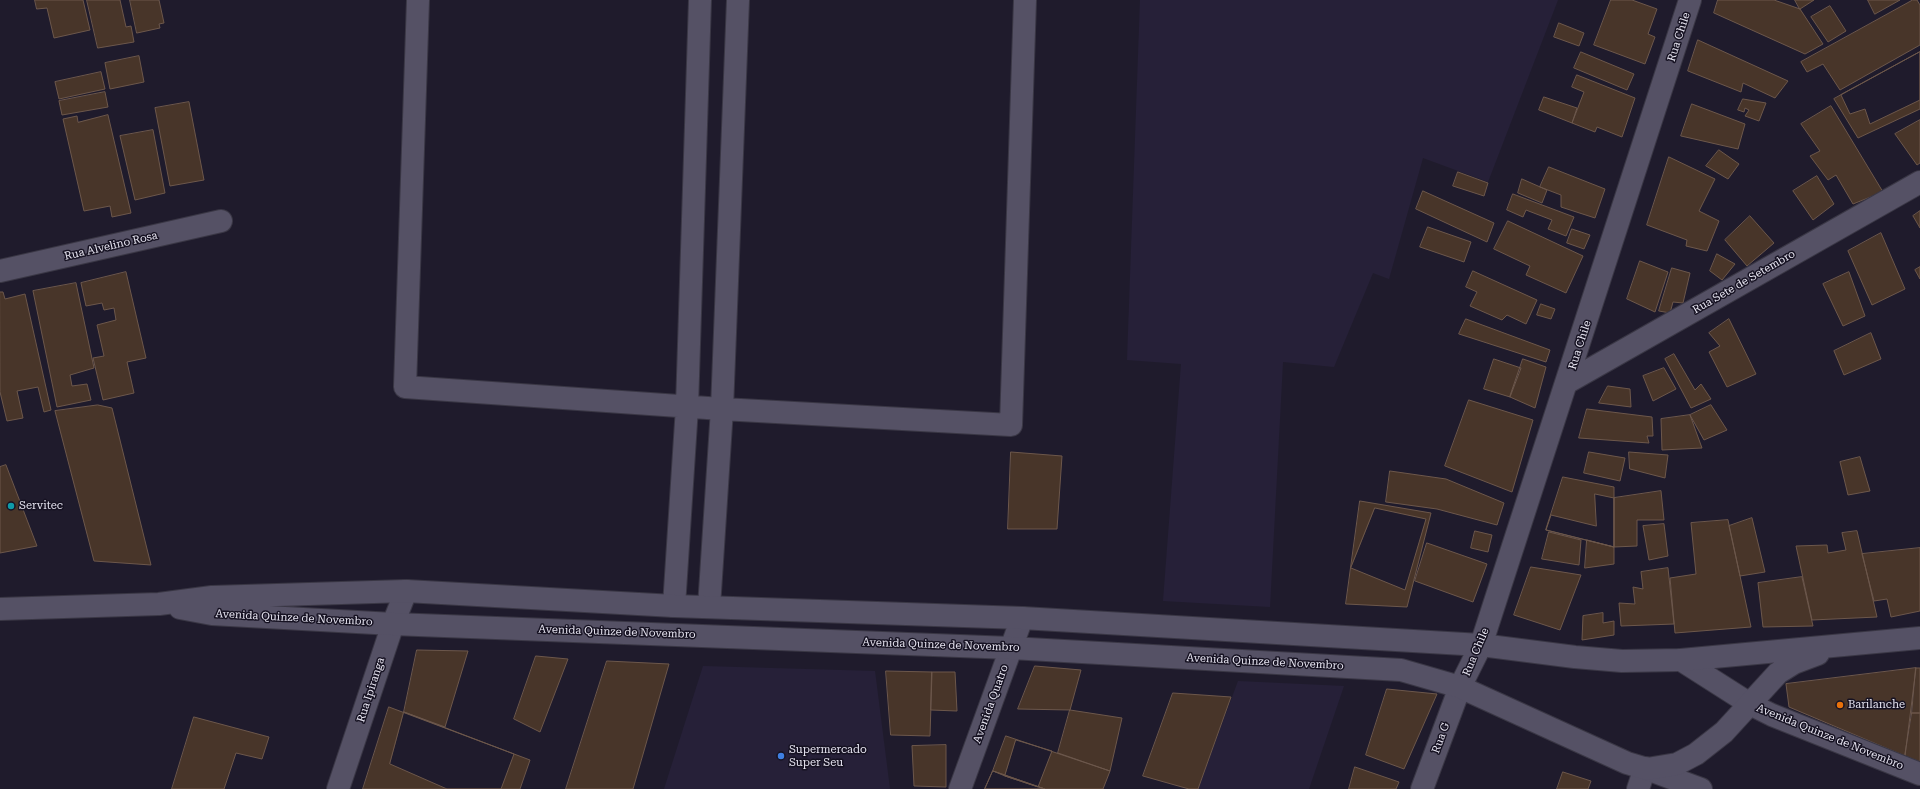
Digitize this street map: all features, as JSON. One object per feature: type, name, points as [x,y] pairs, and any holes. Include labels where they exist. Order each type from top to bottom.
[{"type":"street","points":[[418,0],[405,387],[687,407],[1012,425],[1025,0]]},
{"type":"street","points":[[674,606],[687,407],[700,0]]},
{"type":"street","points":[[709,607],[722,409],[738,0]]},
{"type":"street","name":"Rua Chile","points":[[1460,687],[1481,645],[1568,382],[1690,0]]},
{"type":"street","name":"Rua Sete de Setembro","points":[[1568,382],[1920,182]]},
{"type":"street","name":"Rua Alvelino Rosa","points":[[0,271],[221,221]]},
{"type":"street","name":"Avenida Quinze de Novembro","points":[[0,609],[159,604],[212,597],[406,591],[674,606],[1022,618],[1481,645],[1583,658],[1622,661],[1681,660],[1847,644]]},
{"type":"street","name":"Rua Ipiranga","points":[[338,789],[393,624],[406,591]]},
{"type":"street","name":"Avenida Quinze de Novembro","points":[[159,604],[212,614],[393,624],[1011,648],[1401,670],[1460,687],[1627,763],[1701,789]]},
{"type":"street","name":"Avenida Quatro","points":[[960,789],[1022,618]]},
{"type":"street","points":[[1638,789],[1646,769],[1677,764],[1696,754],[1724,732],[1766,684],[1778,673],[1794,663],[1847,644],[1920,638]]},
{"type":"street","name":"Avenida Quinze de Novembro","points":[[1681,660],[1750,704],[1772,715],[1920,774]]},
{"type":"street","name":"Rua G","points":[[1422,789],[1460,687]]},
{"type":"shaded area","points":[[1140,0],[1558,0],[1488,182],[1423,158],[1389,279],[1373,273],[1334,367],[1283,362],[1270,607],[1163,601],[1181,364],[1127,360]]},
{"type":"shaded area","points":[[703,666],[875,671],[890,789],[664,789]]},
{"type":"shaded area","points":[[1238,681],[1344,686],[1309,789],[1198,789]]},
{"type":"building","points":[[35,0],[83,0],[90,30],[54,38],[47,8],[37,9]]},
{"type":"building","points":[[87,0],[120,0],[126,27],[131,26],[134,42],[98,48]]},
{"type":"building","points":[[130,0],[159,0],[164,23],[159,24],[160,28],[137,33]]},
{"type":"building","points":[[1611,0],[1632,0],[1657,9],[1648,34],[1655,37],[1645,64],[1594,45]]},
{"type":"building","points":[[1718,0],[1774,0],[1800,9],[1823,44],[1805,54],[1714,13]]},
{"type":"building","points":[[1795,0],[1814,0],[1800,9]]},
{"type":"building","points":[[1868,0],[1900,0],[1875,14]]},
{"type":"building","points":[[1913,0],[1917,0],[1920,5],[1920,45],[1840,90],[1823,64],[1807,72],[1801,62]]},
{"type":"building","points":[[1830,6],[1846,31],[1828,42],[1811,17]]},
{"type":"building","points":[[1559,23],[1584,33],[1579,46],[1554,37]]},
{"type":"building","points":[[1698,40],[1788,81],[1775,98],[1743,83],[1741,92],[1688,71]]},
{"type":"building","points":[[1581,52],[1634,74],[1627,90],[1574,68]]},
{"type":"building","points":[[1920,52],[1920,109],[1858,138],[1834,99]]},
{"type":"building","points":[[1920,52],[1920,100],[1870,124],[1865,109],[1850,114],[1841,95]]},
{"type":"building","points":[[139,56],[144,82],[110,89],[105,63]]},
{"type":"building","points":[[101,72],[105,89],[59,99],[55,82]]},
{"type":"building","points":[[1577,75],[1635,98],[1622,137],[1597,127],[1595,132],[1572,123],[1584,92],[1572,87]]},
{"type":"building","points":[[105,92],[108,107],[62,115],[59,101]]},
{"type":"building","points":[[1544,97],[1577,108],[1572,123],[1539,110]]},
{"type":"building","points":[[1743,99],[1766,103],[1759,121],[1745,116],[1749,110],[1745,108],[1744,112],[1738,110]]},
{"type":"building","points":[[189,102],[204,180],[170,186],[155,108]]},
{"type":"building","points":[[1692,104],[1745,124],[1738,149],[1681,136]]},
{"type":"building","points":[[1831,106],[1883,192],[1853,204],[1836,175],[1828,180],[1810,156],[1820,151],[1801,124]]},
{"type":"building","points":[[108,115],[131,213],[112,217],[110,206],[84,211],[63,119],[77,116],[78,122]]},
{"type":"building","points":[[1920,120],[1920,163],[1917,165],[1895,134]]},
{"type":"building","points":[[153,130],[165,193],[135,200],[120,136]]},
{"type":"building","points":[[1719,150],[1739,164],[1728,179],[1706,166]]},
{"type":"building","points":[[1669,157],[1715,179],[1699,211],[1719,221],[1707,251],[1686,246],[1687,240],[1647,225]]},
{"type":"building","points":[[1549,167],[1605,189],[1595,218],[1561,207],[1561,195],[1540,187]]},
{"type":"building","points":[[1458,172],[1488,183],[1484,196],[1453,186]]},
{"type":"building","points":[[1817,176],[1834,204],[1813,220],[1793,191]]},
{"type":"building","points":[[1522,179],[1547,190],[1542,203],[1518,193]]},
{"type":"building","points":[[1423,191],[1494,223],[1487,242],[1416,209]]},
{"type":"building","points":[[1513,194],[1574,217],[1566,236],[1548,229],[1552,220],[1526,210],[1523,217],[1507,210]]},
{"type":"building","points":[[1920,211],[1920,228],[1913,216]]},
{"type":"building","points":[[1750,216],[1774,243],[1747,266],[1725,240]]},
{"type":"building","points":[[1508,221],[1583,256],[1566,293],[1526,275],[1530,266],[1494,249]]},
{"type":"building","points":[[1428,227],[1471,242],[1464,262],[1420,247]]},
{"type":"building","points":[[1572,229],[1590,235],[1584,249],[1567,243]]},
{"type":"building","points":[[1881,233],[1905,289],[1872,305],[1848,251]]},
{"type":"building","points":[[1717,254],[1735,264],[1722,280],[1710,271]]},
{"type":"building","points":[[1640,261],[1668,272],[1655,312],[1627,299]]},
{"type":"building","points":[[1920,267],[1920,279],[1915,270]]},
{"type":"building","points":[[1672,268],[1690,273],[1683,303],[1673,302],[1670,313],[1659,311]]},
{"type":"building","points":[[1473,271],[1537,300],[1526,324],[1507,315],[1502,320],[1470,306],[1477,292],[1466,287]]},
{"type":"building","points":[[126,272],[146,358],[127,362],[134,393],[103,400],[93,358],[104,356],[97,325],[116,320],[114,308],[104,310],[102,303],[86,306],[81,283]]},
{"type":"building","points":[[1849,272],[1865,316],[1843,326],[1823,284]]},
{"type":"building","points":[[76,283],[94,368],[70,375],[72,386],[87,384],[91,400],[57,407],[33,291]]},
{"type":"building","points":[[0,292],[3,292],[5,299],[25,294],[51,410],[44,412],[38,387],[17,391],[23,418],[7,421],[0,392]]},
{"type":"building","points":[[1541,304],[1555,309],[1551,319],[1537,315]]},
{"type":"building","points":[[1466,319],[1550,350],[1546,362],[1459,334]]},
{"type":"building","points":[[1729,319],[1756,374],[1727,387],[1709,352],[1720,346],[1709,333]]},
{"type":"building","points":[[1871,333],[1881,359],[1844,375],[1834,351]]},
{"type":"building","points":[[1674,354],[1695,390],[1701,384],[1711,399],[1691,408],[1665,359]]},
{"type":"building","points":[[1494,359],[1521,368],[1510,397],[1484,389]]},
{"type":"building","points":[[1523,359],[1546,367],[1535,408],[1510,397]]},
{"type":"building","points":[[1664,368],[1676,389],[1653,401],[1643,376]]},
{"type":"building","points":[[1608,386],[1630,389],[1631,407],[1599,403]]},
{"type":"building","points":[[1469,400],[1533,420],[1512,492],[1445,466]]},
{"type":"building","points":[[98,405],[112,408],[151,565],[94,561],[55,411]]},
{"type":"building","points":[[1711,405],[1727,430],[1704,440],[1690,415]]},
{"type":"building","points":[[1587,409],[1652,417],[1653,436],[1647,436],[1649,443],[1579,438]]},
{"type":"building","points":[[1690,415],[1702,448],[1662,450],[1661,419]]},
{"type":"building","points":[[1011,452],[1062,456],[1057,529],[1008,529]]},
{"type":"building","points":[[1589,452],[1625,458],[1620,481],[1584,473]]},
{"type":"building","points":[[1629,452],[1668,455],[1665,478],[1630,469]]},
{"type":"building","points":[[1860,457],[1870,491],[1848,495],[1840,462]]},
{"type":"building","name":"Servitec","points":[[6,465],[37,546],[0,553],[0,467]]},
{"type":"building","points":[[1390,471],[1446,479],[1504,503],[1497,525],[1437,509],[1386,502]]},
{"type":"building","points":[[1563,477],[1614,487],[1614,547],[1546,530]]},
{"type":"building","points":[[1661,491],[1664,520],[1637,520],[1637,546],[1614,547],[1614,498]]},
{"type":"building","points":[[1595,494],[1614,498],[1614,547],[1546,530],[1551,515],[1596,526]]},
{"type":"building","points":[[1360,501],[1431,513],[1407,607],[1346,604]]},
{"type":"building","points":[[1375,508],[1426,519],[1405,590],[1351,568]]},
{"type":"building","points":[[1752,518],[1765,572],[1740,576],[1729,526]]},
{"type":"building","points":[[1728,520],[1751,627],[1675,633],[1670,578],[1696,574],[1691,523]]},
{"type":"building","points":[[1664,524],[1668,556],[1649,560],[1643,526]]},
{"type":"building","points":[[1475,531],[1492,535],[1488,552],[1471,548]]},
{"type":"building","points":[[1857,531],[1877,617],[1812,620],[1796,546],[1827,545],[1828,553],[1846,550],[1842,533]]},
{"type":"building","points":[[1549,532],[1581,540],[1579,565],[1542,559]]},
{"type":"building","points":[[1587,540],[1614,547],[1614,564],[1585,568]]},
{"type":"building","points":[[1427,543],[1487,564],[1473,602],[1415,581]]},
{"type":"building","points":[[1920,548],[1920,611],[1891,617],[1887,599],[1874,601],[1862,554]]},
{"type":"building","points":[[1531,567],[1581,575],[1560,630],[1514,615]]},
{"type":"building","points":[[1668,568],[1674,624],[1621,626],[1619,603],[1635,604],[1633,587],[1643,589],[1641,572]]},
{"type":"building","points":[[1802,577],[1813,626],[1763,627],[1758,583]]},
{"type":"building","points":[[1603,613],[1603,623],[1614,621],[1614,635],[1582,640],[1583,616]]},
{"type":"building","points":[[417,650],[468,651],[445,727],[404,712]]},
{"type":"building","points":[[536,656],[568,659],[540,732],[514,719]]},
{"type":"building","points":[[607,661],[669,664],[633,789],[566,789]]},
{"type":"building","points":[[1035,666],[1081,670],[1070,710],[1018,709]]},
{"type":"building","points":[[1916,668],[1920,668],[1920,713],[1912,713]]},
{"type":"building","points":[[1916,668],[1905,756],[1789,707],[1786,684]]},
{"type":"building","points":[[886,671],[932,672],[930,736],[891,735]]},
{"type":"building","points":[[932,672],[955,672],[957,711],[931,710]]},
{"type":"building","points":[[1387,689],[1437,694],[1404,769],[1366,755]]},
{"type":"building","points":[[1173,693],[1231,697],[1198,789],[1189,789],[1143,776]]},
{"type":"building","points":[[389,707],[530,760],[520,789],[363,789]]},
{"type":"building","points":[[1070,710],[1122,718],[1110,771],[1058,753]]},
{"type":"building","points":[[404,712],[514,754],[501,789],[447,789],[390,764]]},
{"type":"building","points":[[1912,713],[1920,713],[1920,762],[1905,756]]},
{"type":"building","points":[[194,717],[269,737],[262,759],[236,753],[224,789],[172,789]]},
{"type":"building","points":[[1006,736],[1110,771],[1103,789],[1045,789],[993,771]]},
{"type":"building","points":[[1016,740],[1052,751],[1038,787],[1005,776]]},
{"type":"building","points":[[946,745],[946,787],[914,786],[912,746]]},
{"type":"building","points":[[1355,767],[1399,782],[1396,789],[1349,789]]},
{"type":"building","points":[[993,771],[1005,776],[1045,789],[985,789]]},
{"type":"building","points":[[993,771],[1045,789],[985,789]]},
{"type":"building","points":[[1563,772],[1591,781],[1588,789],[1557,789]]},
{"type":"place","name":"Servitec","points":[[11,506]]},
{"type":"place","name":"Barilanche","points":[[1840,705]]},
{"type":"place","name":"Supermercado Super Seu","points":[[781,756]]}]
